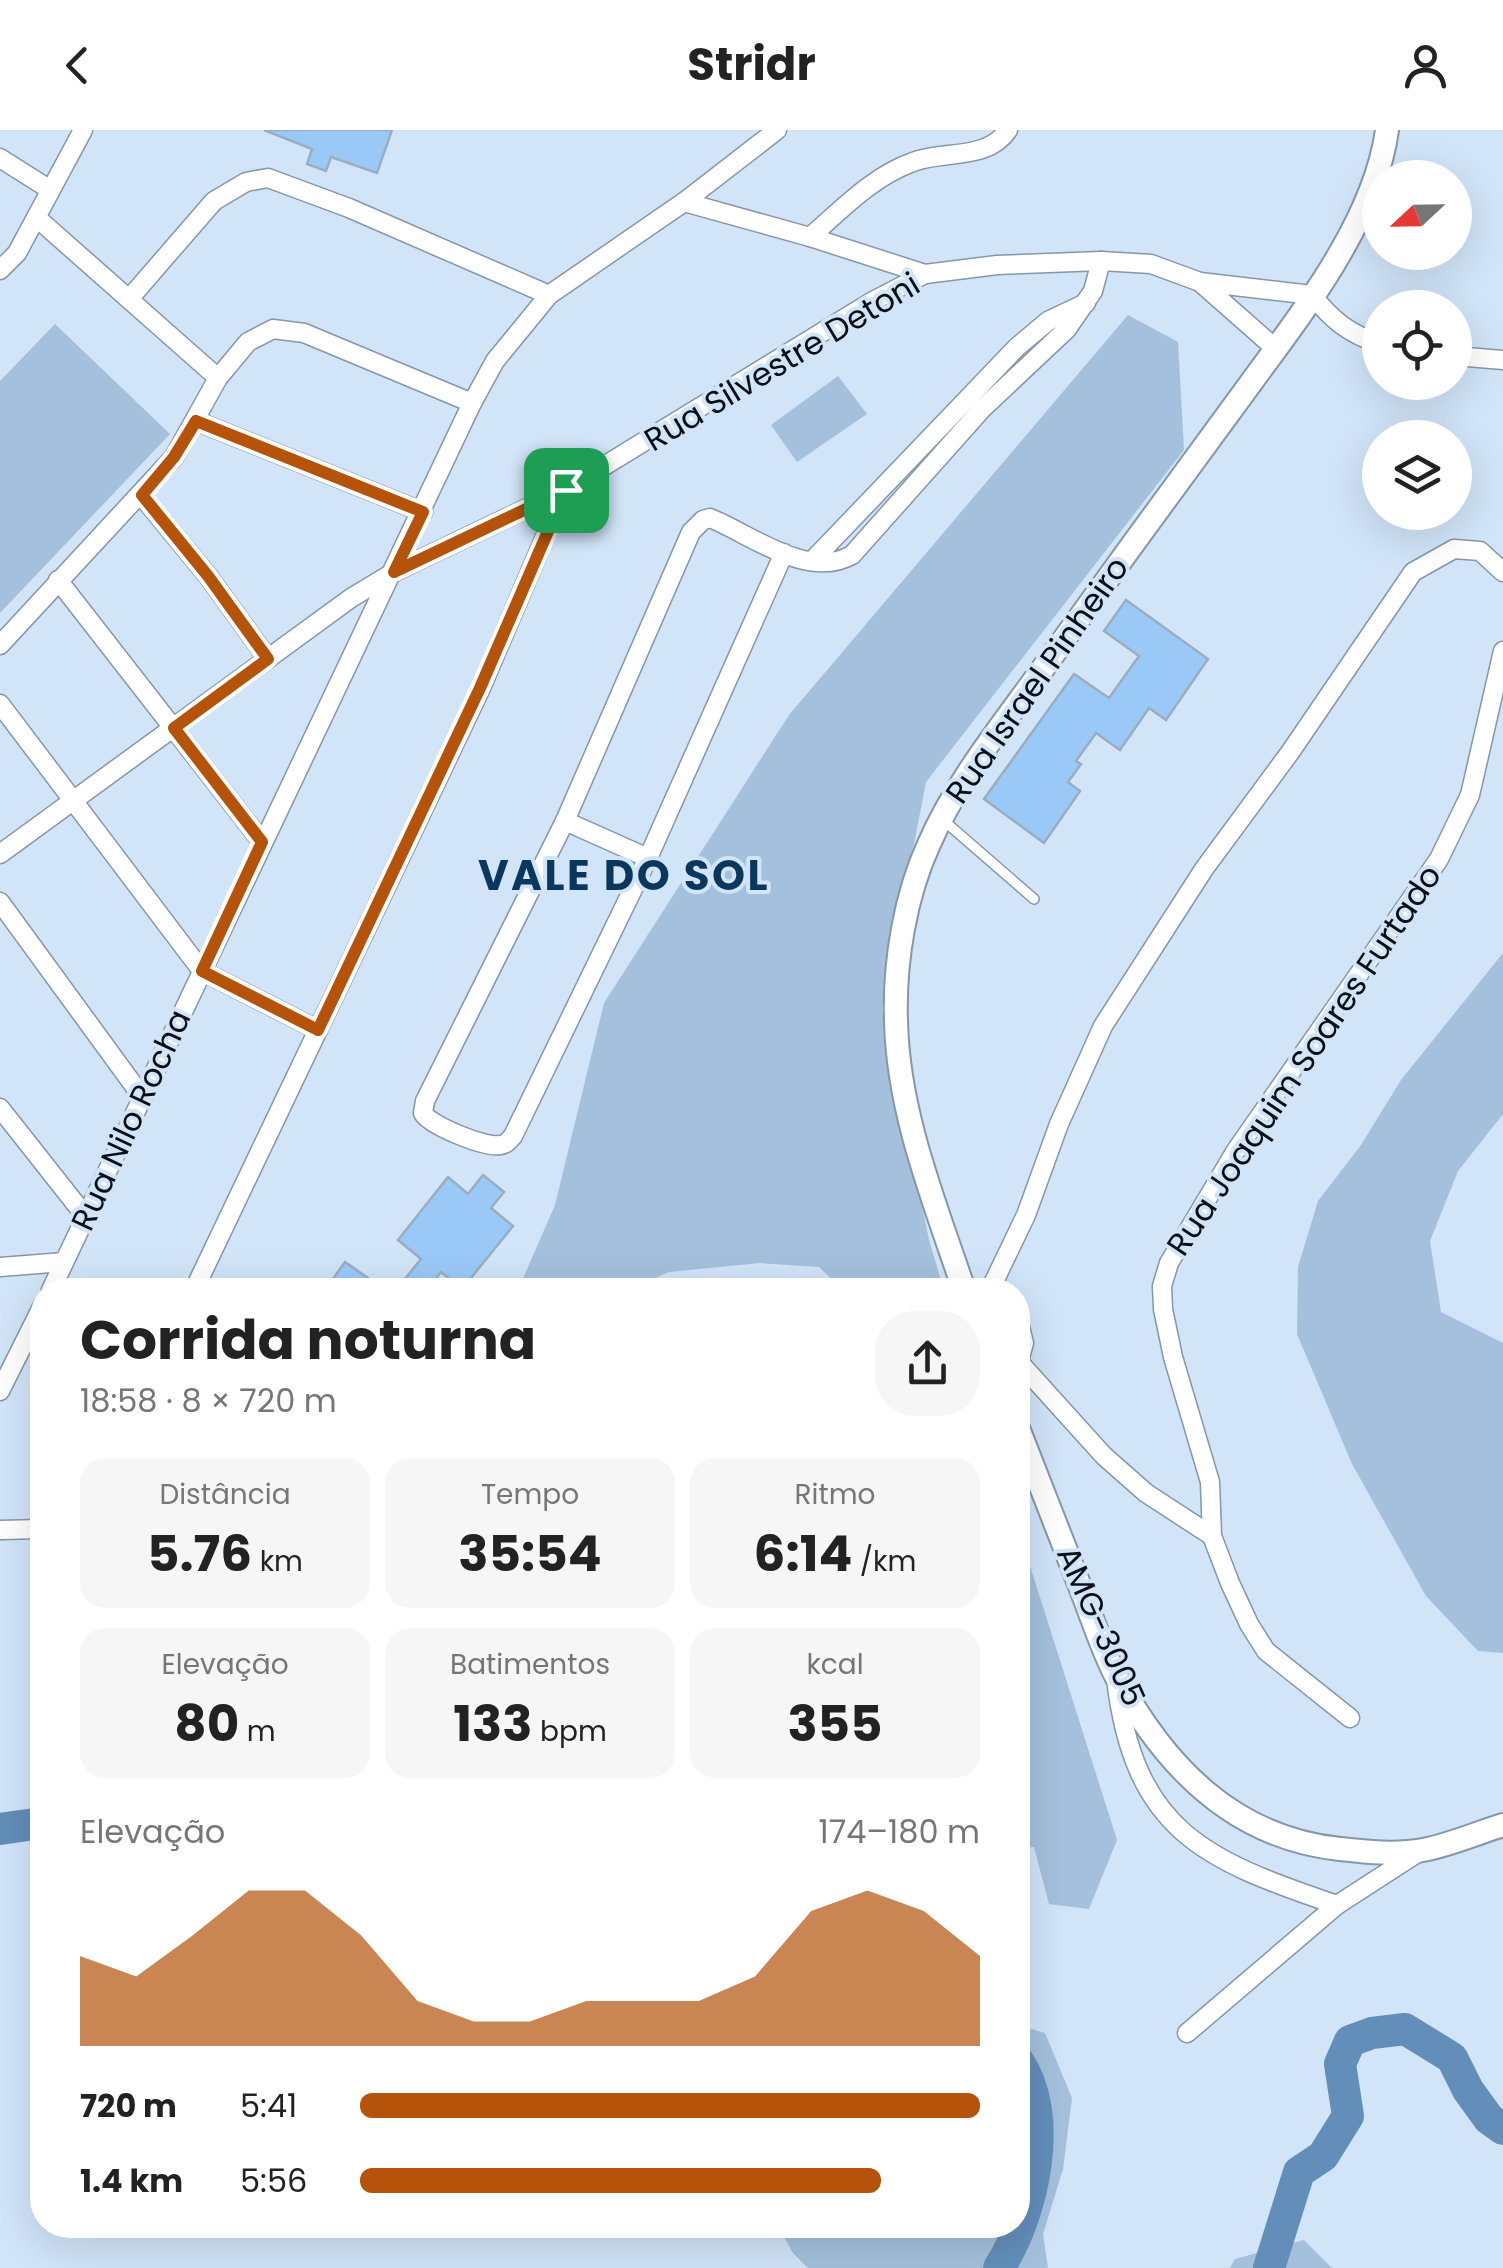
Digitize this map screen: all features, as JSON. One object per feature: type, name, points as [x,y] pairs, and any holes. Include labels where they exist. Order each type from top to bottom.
[{"type":"main road","name":"Rua Israel Pinheiro","points":[[960,1278],[912,1127],[900,1072],[896,1024],[896,992],[911,894],[928,845],[985,749],[1312,295],[1365,207],[1388,130]]},
{"type":"main road","name":"AMG-3005","points":[[1030,1458],[1115,1674],[1157,1743],[1183,1774],[1239,1816],[1289,1839],[1322,1847],[1373,1853],[1422,1850],[1503,1825]]},
{"type":"street","points":[[0,270],[18,253],[83,130]]},
{"type":"street","name":"Rua Nilo Rocha","points":[[56,1278],[494,362],[550,295],[684,202],[777,130]]},
{"type":"street","points":[[810,237],[872,184],[899,169],[914,161],[978,151],[998,141],[1008,130]]},
{"type":"street","points":[[0,158],[49,189]]},
{"type":"street","points":[[129,299],[214,201],[246,182],[268,178],[550,295]]},
{"type":"street","points":[[684,202],[925,274]]},
{"type":"street","points":[[37,218],[218,378]]},
{"type":"street","points":[[784,553],[648,858],[510,1141],[488,1145],[428,1122],[423,1113],[426,1101],[565,821],[691,532],[710,518],[812,562],[829,564],[852,555],[982,410],[1067,329],[1086,303],[1101,261]]},
{"type":"street","name":"Rua Silvestre Detoni","points":[[0,854],[394,572],[566,490],[874,301],[925,274],[996,265],[1101,261],[1150,264],[1200,282],[1312,295]]},
{"type":"street","name":"Rua Silvestre Detoni","points":[[1200,282],[1276,348]]},
{"type":"street","points":[[1312,295],[1332,321],[1362,339]]},
{"type":"street","points":[[0,645],[174,457],[218,378],[248,342],[273,328],[334,345],[472,404]]},
{"type":"street","points":[[1472,357],[1503,360]]},
{"type":"street","points":[[196,421],[423,512]]},
{"type":"street","points":[[200,1278],[480,688],[566,490]]},
{"type":"street","points":[[142,495],[268,659]]},
{"type":"street","points":[[996,1278],[1104,1026],[1204,869],[1291,751],[1412,572],[1454,550],[1480,551],[1503,572]]},
{"type":"street","points":[[58,580],[262,842]]},
{"type":"street","name":"Rua Joaquim Soares Furtado","points":[[1350,1718],[1266,1651],[1248,1624],[1212,1536],[1210,1482],[1173,1357],[1162,1286],[1168,1263],[1235,1152],[1439,859],[1470,795],[1503,651]]},
{"type":"street","points":[[0,704],[202,971],[318,1030]]},
{"type":"street","points":[[565,821],[648,858]]},
{"type":"street","points":[[0,902],[143,1098]]},
{"type":"street","points":[[0,1108],[86,1216]]},
{"type":"street","points":[[0,1266],[64,1262]]},
{"type":"street","points":[[0,1391],[30,1331]]},
{"type":"street","points":[[1030,1376],[1104,1456],[1146,1493],[1212,1536]]},
{"type":"street","points":[[0,1530],[30,1529]]},
{"type":"street","points":[[1115,1674],[1130,1752],[1152,1799],[1169,1821],[1208,1851],[1256,1876],[1337,1905]]},
{"type":"street","points":[[1186,2032],[1337,1905],[1422,1850]]},
{"type":"lane","points":[[942,818],[1034,899]]},
{"type":"shaded area","points":[[1128,315],[1178,342],[1184,450],[926,782],[882,1010],[929,1240],[940,1278],[830,1278],[819,1267],[760,1263],[669,1272],[655,1278],[523,1278],[555,1205],[604,1003],[789,715]]},
{"type":"shaded area","points":[[55,324],[170,434],[0,613],[0,381]]},
{"type":"shaded area","points":[[838,376],[867,414],[797,462],[771,425]]},
{"type":"shaded area","points":[[1503,953],[1503,1114],[1458,1171],[1430,1241],[1441,1312],[1503,1343],[1503,1653],[1478,1651],[1426,1596],[1352,1464],[1297,1334],[1298,1267],[1318,1201],[1361,1145],[1401,1080]]},
{"type":"shaded area","points":[[1030,1566],[1117,1840],[1089,1909],[1049,1904],[1034,1847],[1030,1847]]},
{"type":"shaded area","points":[[1030,2029],[1045,2033],[1072,2098],[1063,2169],[1043,2234],[1048,2268],[808,2268],[784,2238],[1030,2238]]},
{"type":"shaded area","points":[[1304,2240],[1332,2268],[1230,2268],[1235,2259]]},
{"type":"building","points":[[264,130],[392,130],[377,173],[331,157],[326,171],[307,164],[312,149]]},
{"type":"building","points":[[1126,600],[1208,659],[1166,720],[1149,708],[1120,750],[1096,733],[1076,761],[1081,764],[1068,782],[1080,791],[1044,843],[984,799],[1074,674],[1109,698],[1139,656],[1104,631]]},
{"type":"building","points":[[483,1175],[504,1192],[491,1208],[513,1226],[471,1278],[448,1278],[441,1272],[436,1278],[406,1278],[421,1259],[398,1240],[448,1177],[468,1194]]},
{"type":"building","points":[[345,1262],[368,1278],[334,1278]]},
{"type":"waterway","points":[[0,1829],[30,1825]]},
{"type":"waterway","points":[[1269,2268],[1299,2172],[1323,2156],[1348,2116],[1340,2064],[1350,2041],[1372,2033],[1405,2029],[1452,2058],[1468,2090],[1489,2119],[1503,2129]]},
{"type":"waterway","points":[[1030,2088],[1038,2137],[1030,2194]]},
{"type":"waterway","points":[[999,2268],[1015,2238]]},
{"type":"district","name":"VALE DO SOL","points":[[624,875]]},
{"type":"route","points":[[196,421],[423,512],[394,572],[566,490],[480,688],[318,1030],[202,971],[262,842],[174,728],[268,659],[142,495],[174,457],[196,421]]}]
